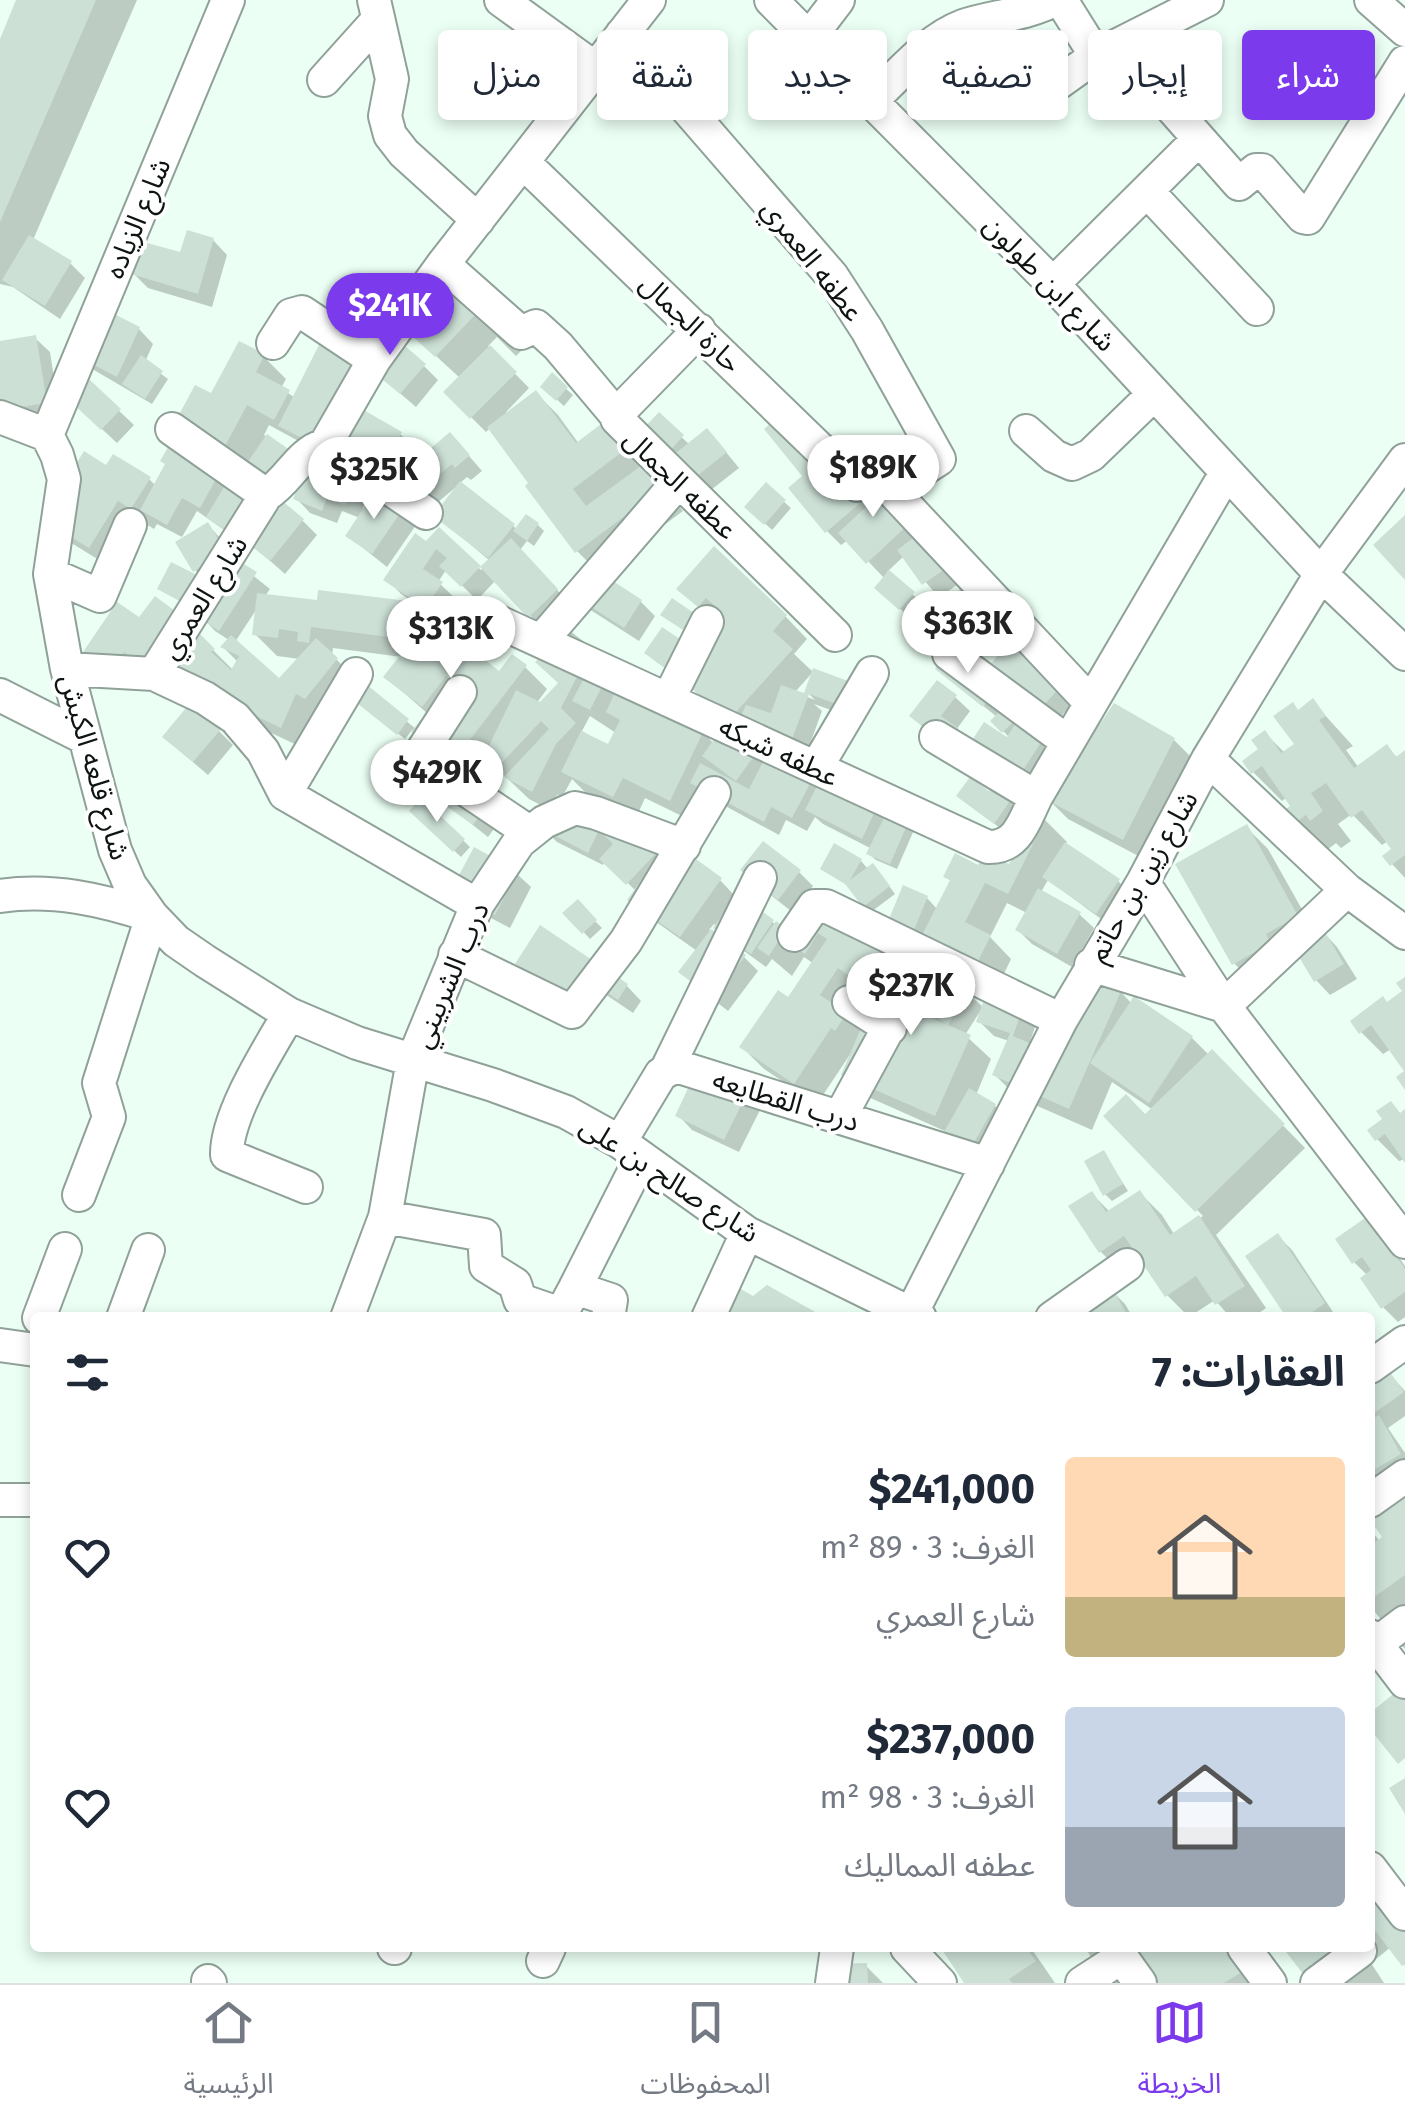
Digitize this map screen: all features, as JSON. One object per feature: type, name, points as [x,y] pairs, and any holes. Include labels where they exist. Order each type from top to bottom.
[{"type":"street","name":"شارع الزياده","points":[[46,435],[228,0]]},
{"type":"street","points":[[501,0],[596,68]]},
{"type":"street","name":"شارع العمري","points":[[625,30],[649,0]]},
{"type":"street","name":"شارع ابن طولون","points":[[771,0],[802,30]]},
{"type":"street","points":[[816,30],[838,0]]},
{"type":"street","points":[[887,86],[937,41],[961,27],[1057,0],[1088,32]]},
{"type":"street","points":[[1149,30],[1206,0]]},
{"type":"street","points":[[1371,0],[1405,30]]},
{"type":"street","points":[[324,80],[375,11]]},
{"type":"street","points":[[375,11],[392,80],[384,116],[390,135],[404,153],[478,220]]},
{"type":"street","points":[[1179,120],[1239,184],[1256,170],[1262,170],[1308,218],[1405,62]]},
{"type":"street","name":"شارع العمري","points":[[154,674],[266,495],[284,483],[308,450],[325,445],[374,360],[596,68]]},
{"type":"street","name":"شارع ابن طولون","points":[[887,116],[1053,284],[1320,574],[1405,654]]},
{"type":"street","name":"عطفه العمري","points":[[697,120],[821,262],[867,330],[939,459],[897,486],[896,495],[1090,703]]},
{"type":"street","points":[[1053,284],[1199,139]]},
{"type":"street","name":"حارة الجمال","points":[[523,162],[857,485]]},
{"type":"street","points":[[1147,191],[1257,309]]},
{"type":"street","points":[[444,264],[520,333],[533,326],[558,346],[616,415]]},
{"type":"street","points":[[274,343],[290,316],[302,312],[374,360]]},
{"type":"street","name":"عطفه الجمال","points":[[699,330],[616,415],[619,423],[834,634]]},
{"type":"street","points":[[1026,431],[1054,456],[1072,464],[1091,455],[1154,394]]},
{"type":"street","points":[[0,417],[46,435]]},
{"type":"street","points":[[172,430],[266,495]]},
{"type":"street","name":"شارع قلعه الكبش","points":[[46,435],[64,479],[50,574],[67,669],[114,850],[130,885],[176,941],[205,962],[290,1014],[356,1043],[413,1060]]},
{"type":"street","points":[[325,445],[426,513]]},
{"type":"street","name":"شارع زين بن حاتم","points":[[917,1312],[1062,1020],[1143,882],[1208,758],[1320,574],[1405,460]]},
{"type":"street","points":[[936,736],[1036,796],[1226,473]]},
{"type":"street","points":[[541,642],[678,482]]},
{"type":"street","points":[[50,574],[100,596],[130,525]]},
{"type":"street","name":"عطفه شبكه","points":[[488,617],[988,847],[1009,844],[1036,796]]},
{"type":"street","points":[[668,700],[707,622]]},
{"type":"street","points":[[948,654],[1068,742]]},
{"type":"street","points":[[67,669],[154,674],[205,698],[234,718],[263,751],[285,794],[476,905]]},
{"type":"street","points":[[816,768],[872,673]]},
{"type":"street","points":[[285,794],[356,674]]},
{"type":"street","points":[[460,692],[422,752],[422,760],[529,832]]},
{"type":"street","points":[[0,695],[83,736]]},
{"type":"street","points":[[1208,758],[1347,890],[1405,933]]},
{"type":"street","points":[[456,955],[572,1012],[626,942],[714,792]]},
{"type":"street","name":"درب الشربيني","points":[[349,1312],[385,1217],[413,1060],[476,905],[529,832],[558,813],[575,808],[596,812],[684,846]]},
{"type":"street","points":[[106,902],[114,850]]},
{"type":"street","points":[[562,1312],[576,1288],[630,1150],[760,878]]},
{"type":"street","points":[[1143,882],[1224,1006],[1405,1242]]},
{"type":"street","points":[[1224,1006],[1347,890]]},
{"type":"street","points":[[0,896],[59,894],[106,902],[152,916],[99,1083],[109,1117],[79,1195]]},
{"type":"street","points":[[794,936],[810,911],[820,904],[1062,1020]]},
{"type":"street","points":[[840,1116],[928,957]]},
{"type":"street","points":[[1091,965],[1224,1006]]},
{"type":"street","points":[[849,1002],[890,1028]]},
{"type":"street","points":[[290,1014],[257,1069],[231,1131],[228,1155],[306,1187]]},
{"type":"street","name":"شارع صالح بن على","points":[[413,1060],[566,1112],[630,1150],[746,1233],[910,1312]]},
{"type":"street","name":"درب القطايعه","points":[[668,1068],[685,1068],[988,1164]]},
{"type":"street","points":[[385,1217],[484,1235],[486,1266],[515,1284],[520,1300],[555,1312]]},
{"type":"street","points":[[711,1312],[746,1233]]},
{"type":"street","points":[[40,1312],[65,1249]]},
{"type":"street","points":[[124,1312],[148,1250]]},
{"type":"street","points":[[1060,1312],[1127,1265]]},
{"type":"street","points":[[576,1288],[610,1300],[609,1312]]},
{"type":"street","points":[[1375,1363],[1405,1342]]},
{"type":"street","points":[[1375,1498],[1405,1476]]},
{"type":"street","points":[[0,1500],[30,1500]]},
{"type":"street","points":[[1375,1639],[1405,1622]]},
{"type":"street","points":[[1375,1643],[1405,1682]]},
{"type":"street","points":[[1375,1875],[1405,1914]]},
{"type":"street","points":[[832,1983],[836,1952]]},
{"type":"street","points":[[911,1952],[940,1983]]},
{"type":"street","points":[[1247,1952],[1270,1983]]},
{"type":"street","points":[[1318,1983],[1359,1952]]},
{"type":"street","points":[[1082,1983],[1126,1962]]},
{"type":"building","points":[[16,0],[96,0],[0,222],[0,39]]},
{"type":"building","points":[[187,230],[214,238],[198,294],[131,274],[140,241],[180,252]]},
{"type":"building","points":[[29,235],[72,261],[45,306],[2,280]]},
{"type":"building","points":[[435,250],[489,300],[435,357],[385,311]]},
{"type":"building","points":[[102,308],[140,327],[117,377],[77,356]]},
{"type":"building","points":[[376,321],[426,364],[400,394],[377,375],[358,343]]},
{"type":"building","points":[[36,335],[47,403],[0,410],[0,341]]},
{"type":"building","points":[[322,339],[360,358],[316,445],[278,426]]},
{"type":"building","points":[[239,341],[265,354],[256,372],[290,390],[274,420],[247,405],[223,450],[174,424],[195,385],[211,393]]},
{"type":"building","points":[[490,345],[517,372],[470,419],[443,392]]},
{"type":"building","points":[[141,355],[163,371],[145,399],[122,384]]},
{"type":"building","points":[[76,367],[121,409],[101,430],[56,388]]},
{"type":"building","points":[[552,372],[568,387],[556,401],[540,387]]},
{"type":"building","points":[[536,390],[576,443],[605,421],[626,449],[573,489],[586,506],[645,463],[663,488],[575,553],[487,427]]},
{"type":"building","points":[[793,404],[801,434],[860,503],[825,533],[788,488],[802,476],[764,429]]},
{"type":"building","points":[[355,405],[402,432],[381,470],[334,444]]},
{"type":"building","points":[[659,412],[684,435],[668,453],[642,430]]},
{"type":"building","points":[[707,428],[727,452],[686,485],[666,461]]},
{"type":"building","points":[[450,432],[470,455],[455,468],[452,464],[415,495],[399,475]]},
{"type":"building","points":[[267,434],[294,453],[271,488],[243,469]]},
{"type":"building","points":[[171,442],[221,470],[200,508],[182,498],[167,525],[140,510],[165,464],[160,461]]},
{"type":"building","points":[[313,450],[359,469],[345,505],[327,498],[322,511],[293,499]]},
{"type":"building","points":[[84,451],[106,465],[113,454],[151,477],[131,509],[118,501],[89,548],[42,519]]},
{"type":"building","points":[[865,472],[911,522],[866,564],[838,533],[866,507],[848,487]]},
{"type":"building","points":[[230,477],[260,495],[234,536],[206,517]]},
{"type":"building","points":[[460,481],[515,524],[488,558],[433,516]]},
{"type":"building","points":[[766,482],[786,500],[764,525],[744,507]]},
{"type":"building","points":[[375,491],[403,509],[372,554],[345,536]]},
{"type":"building","points":[[275,495],[304,519],[270,561],[241,538]]},
{"type":"building","points":[[526,514],[539,523],[527,541],[513,531]]},
{"type":"building","points":[[1405,515],[1405,580],[1373,545]]},
{"type":"building","points":[[208,522],[226,552],[193,572],[175,542]]},
{"type":"building","points":[[935,522],[961,558],[922,585],[897,550]]},
{"type":"building","points":[[439,527],[481,566],[511,538],[558,589],[528,618],[480,567],[461,587],[439,566],[447,558],[436,549],[423,569],[443,582],[425,608],[383,580],[415,533],[426,541]]},
{"type":"building","points":[[714,546],[787,615],[773,631],[793,649],[728,721],[670,669],[721,612],[706,598],[698,607],[676,589]]},
{"type":"building","points":[[236,559],[257,572],[219,631],[198,617]]},
{"type":"building","points":[[171,562],[207,580],[193,608],[157,589]]},
{"type":"building","points":[[590,566],[642,600],[624,628],[572,595]]},
{"type":"building","points":[[889,570],[915,592],[899,610],[874,588]]},
{"type":"building","points":[[970,580],[992,604],[966,628],[944,604]]},
{"type":"building","points":[[318,590],[408,601],[404,639],[311,627],[309,643],[297,641],[298,632],[279,629],[278,638],[252,635],[257,593],[317,600]]},
{"type":"building","points":[[155,596],[186,619],[149,669],[124,652],[109,674],[81,655],[117,602],[139,617]]},
{"type":"building","points":[[672,598],[694,613],[683,630],[660,615]]},
{"type":"building","points":[[431,616],[499,671],[512,654],[527,665],[463,749],[443,734],[432,749],[411,732],[427,712],[445,727],[471,696],[446,676],[422,707],[383,677]]},
{"type":"building","points":[[998,619],[1066,681],[1041,708],[992,663],[998,655],[980,639]]},
{"type":"building","points":[[662,627],[683,641],[665,668],[644,653]]},
{"type":"building","points":[[199,633],[215,649],[211,652],[231,670],[239,656],[220,647],[231,635],[279,678],[316,638],[338,658],[305,699],[296,694],[281,728],[170,675],[178,657]]},
{"type":"building","points":[[953,644],[1002,682],[983,707],[935,669]]},
{"type":"building","points":[[548,650],[607,677],[590,710],[572,701],[583,680],[578,675],[561,708],[576,723],[556,744],[532,792],[504,777],[549,729],[541,721],[495,770],[483,758],[516,690],[540,702],[558,683],[535,662]]},
{"type":"building","points":[[813,668],[853,683],[845,707],[809,694],[792,739],[739,720],[746,705],[771,713],[781,685],[804,693]]},
{"type":"building","points":[[361,680],[409,719],[397,735],[348,696]]},
{"type":"building","points":[[937,680],[957,695],[941,716],[959,729],[947,745],[909,716]]},
{"type":"building","points":[[617,688],[704,730],[670,801],[623,778],[613,797],[561,772],[581,731],[608,744],[620,720],[606,712]]},
{"type":"building","points":[[1313,698],[1326,716],[1319,720],[1354,768],[1387,744],[1396,757],[1405,750],[1405,855],[1390,866],[1382,856],[1391,849],[1362,810],[1351,818],[1326,783],[1311,793],[1323,811],[1310,821],[1306,815],[1291,826],[1281,813],[1290,806],[1262,766],[1251,774],[1242,761],[1258,749],[1251,740],[1265,730],[1281,753],[1294,744],[1273,716],[1293,702],[1298,710]]},
{"type":"building","points":[[1012,699],[1024,711],[1002,733],[990,721]]},
{"type":"building","points":[[190,703],[221,729],[193,762],[162,737]]},
{"type":"building","points":[[1114,703],[1175,738],[1123,840],[1043,798],[1086,715],[1100,724]]},
{"type":"building","points":[[1022,713],[1049,730],[1016,781],[967,748],[984,722],[1007,737]]},
{"type":"building","points":[[732,735],[762,745],[736,781],[702,756],[715,738],[729,748]]},
{"type":"building","points":[[768,752],[814,776],[792,818],[771,807],[764,822],[690,783],[700,763],[749,789]]},
{"type":"building","points":[[453,758],[498,790],[473,825],[428,793]]},
{"type":"building","points":[[970,777],[989,791],[998,778],[1017,791],[994,824],[956,796]]},
{"type":"building","points":[[817,786],[845,800],[851,790],[878,805],[862,839],[805,810]]},
{"type":"building","points":[[557,794],[659,850],[626,885],[599,859],[613,844],[599,830],[588,853],[540,828]]},
{"type":"building","points":[[421,798],[465,839],[453,852],[409,811]]},
{"type":"building","points":[[888,810],[909,821],[890,864],[866,854]]},
{"type":"building","points":[[1036,816],[1046,818],[1008,894],[985,883],[965,922],[991,935],[972,973],[917,945],[950,880],[943,877],[955,853],[978,865],[985,854],[1009,864]]},
{"type":"building","points":[[1247,824],[1298,916],[1266,934],[1271,943],[1232,965],[1175,864]]},
{"type":"building","points":[[763,841],[801,870],[778,900],[740,870]]},
{"type":"building","points":[[1065,842],[1120,879],[1096,914],[1042,877]]},
{"type":"building","points":[[674,843],[722,878],[680,937],[627,900]]},
{"type":"building","points":[[834,843],[862,859],[850,880],[873,863],[890,886],[863,907],[845,884],[820,869]]},
{"type":"building","points":[[474,847],[518,871],[495,915],[450,892]]},
{"type":"building","points":[[903,885],[928,896],[909,942],[884,931]]},
{"type":"building","points":[[1038,888],[1081,912],[1057,954],[1015,930]]},
{"type":"building","points":[[809,891],[886,943],[859,983],[838,968],[820,995],[847,1013],[835,1031],[831,1028],[794,1084],[739,1047],[778,990],[788,997],[827,939],[818,933],[805,954],[781,937],[769,956],[757,948],[776,921],[785,928]]},
{"type":"building","points":[[737,893],[774,920],[751,954],[713,928]]},
{"type":"building","points":[[578,899],[597,920],[582,934],[562,913]]},
{"type":"building","points":[[540,925],[628,984],[618,1000],[589,981],[575,1003],[515,964]]},
{"type":"building","points":[[711,929],[746,955],[713,998],[678,972]]},
{"type":"building","points":[[1323,929],[1344,964],[1314,982],[1293,947]]},
{"type":"building","points":[[905,950],[969,991],[948,1025],[884,984]]},
{"type":"building","points":[[1075,969],[1122,989],[1069,1109],[992,1075],[1010,1033],[976,1022],[989,986],[1026,999],[1013,1036],[1041,1048]]},
{"type":"building","points":[[1405,977],[1405,1090],[1396,1077],[1404,1071],[1371,1025],[1359,1034],[1350,1021],[1383,996],[1387,1002],[1402,991],[1396,983]]},
{"type":"building","points":[[876,993],[971,1035],[935,1116],[841,1075]]},
{"type":"building","points":[[1134,996],[1193,1036],[1149,1103],[1090,1063]]},
{"type":"building","points":[[1212,1049],[1285,1124],[1195,1212],[1103,1116],[1126,1094],[1145,1114]]},
{"type":"building","points":[[701,1061],[751,1085],[724,1140],[675,1116]]},
{"type":"building","points":[[969,1088],[996,1104],[968,1153],[941,1137]]},
{"type":"building","points":[[1391,1101],[1400,1113],[1405,1109],[1405,1163],[1385,1134],[1375,1141],[1367,1130],[1382,1119],[1376,1111]]},
{"type":"building","points":[[1104,1150],[1123,1184],[1103,1196],[1084,1161]]},
{"type":"building","points":[[1140,1190],[1170,1235],[1199,1215],[1245,1286],[1215,1305],[1196,1276],[1165,1297],[1124,1236],[1099,1253],[1068,1206],[1092,1191],[1106,1212]]},
{"type":"building","points":[[1368,1216],[1405,1269],[1405,1292],[1381,1309],[1360,1278],[1371,1270],[1362,1257],[1352,1264],[1335,1239]]},
{"type":"building","points":[[1278,1233],[1325,1303],[1312,1312],[1283,1312],[1245,1256]]},
{"type":"building","points":[[720,1277],[753,1296],[767,1285],[815,1312],[705,1312]]},
{"type":"building","points":[[1111,1286],[1126,1312],[1086,1312],[1081,1303]]},
{"type":"building","points":[[1385,1365],[1404,1392],[1375,1412],[1375,1372]]},
{"type":"building","points":[[1379,1415],[1401,1454],[1375,1469],[1375,1417]]},
{"type":"building","points":[[1405,1469],[1405,1575],[1375,1596],[1375,1542],[1382,1537],[1375,1527],[1375,1485]]},
{"type":"building","points":[[1402,1687],[1405,1691],[1405,1758],[1398,1764],[1375,1735],[1375,1709]]},
{"type":"building","points":[[1405,1778],[1405,1814],[1389,1788]]},
{"type":"building","points":[[1375,1877],[1405,1916],[1402,1966],[1375,1931]]},
{"type":"building","points":[[944,1952],[1029,1952],[1036,1961],[1009,1979],[1012,1983],[964,1983]]},
{"type":"building","points":[[1134,1952],[1233,1952],[1245,1970],[1224,1983],[1157,1983]]},
{"type":"building","points":[[1286,1952],[1352,1952],[1310,1983]]},
{"type":"building","points":[[867,1963],[868,1983],[833,1983],[832,1964]]}]
